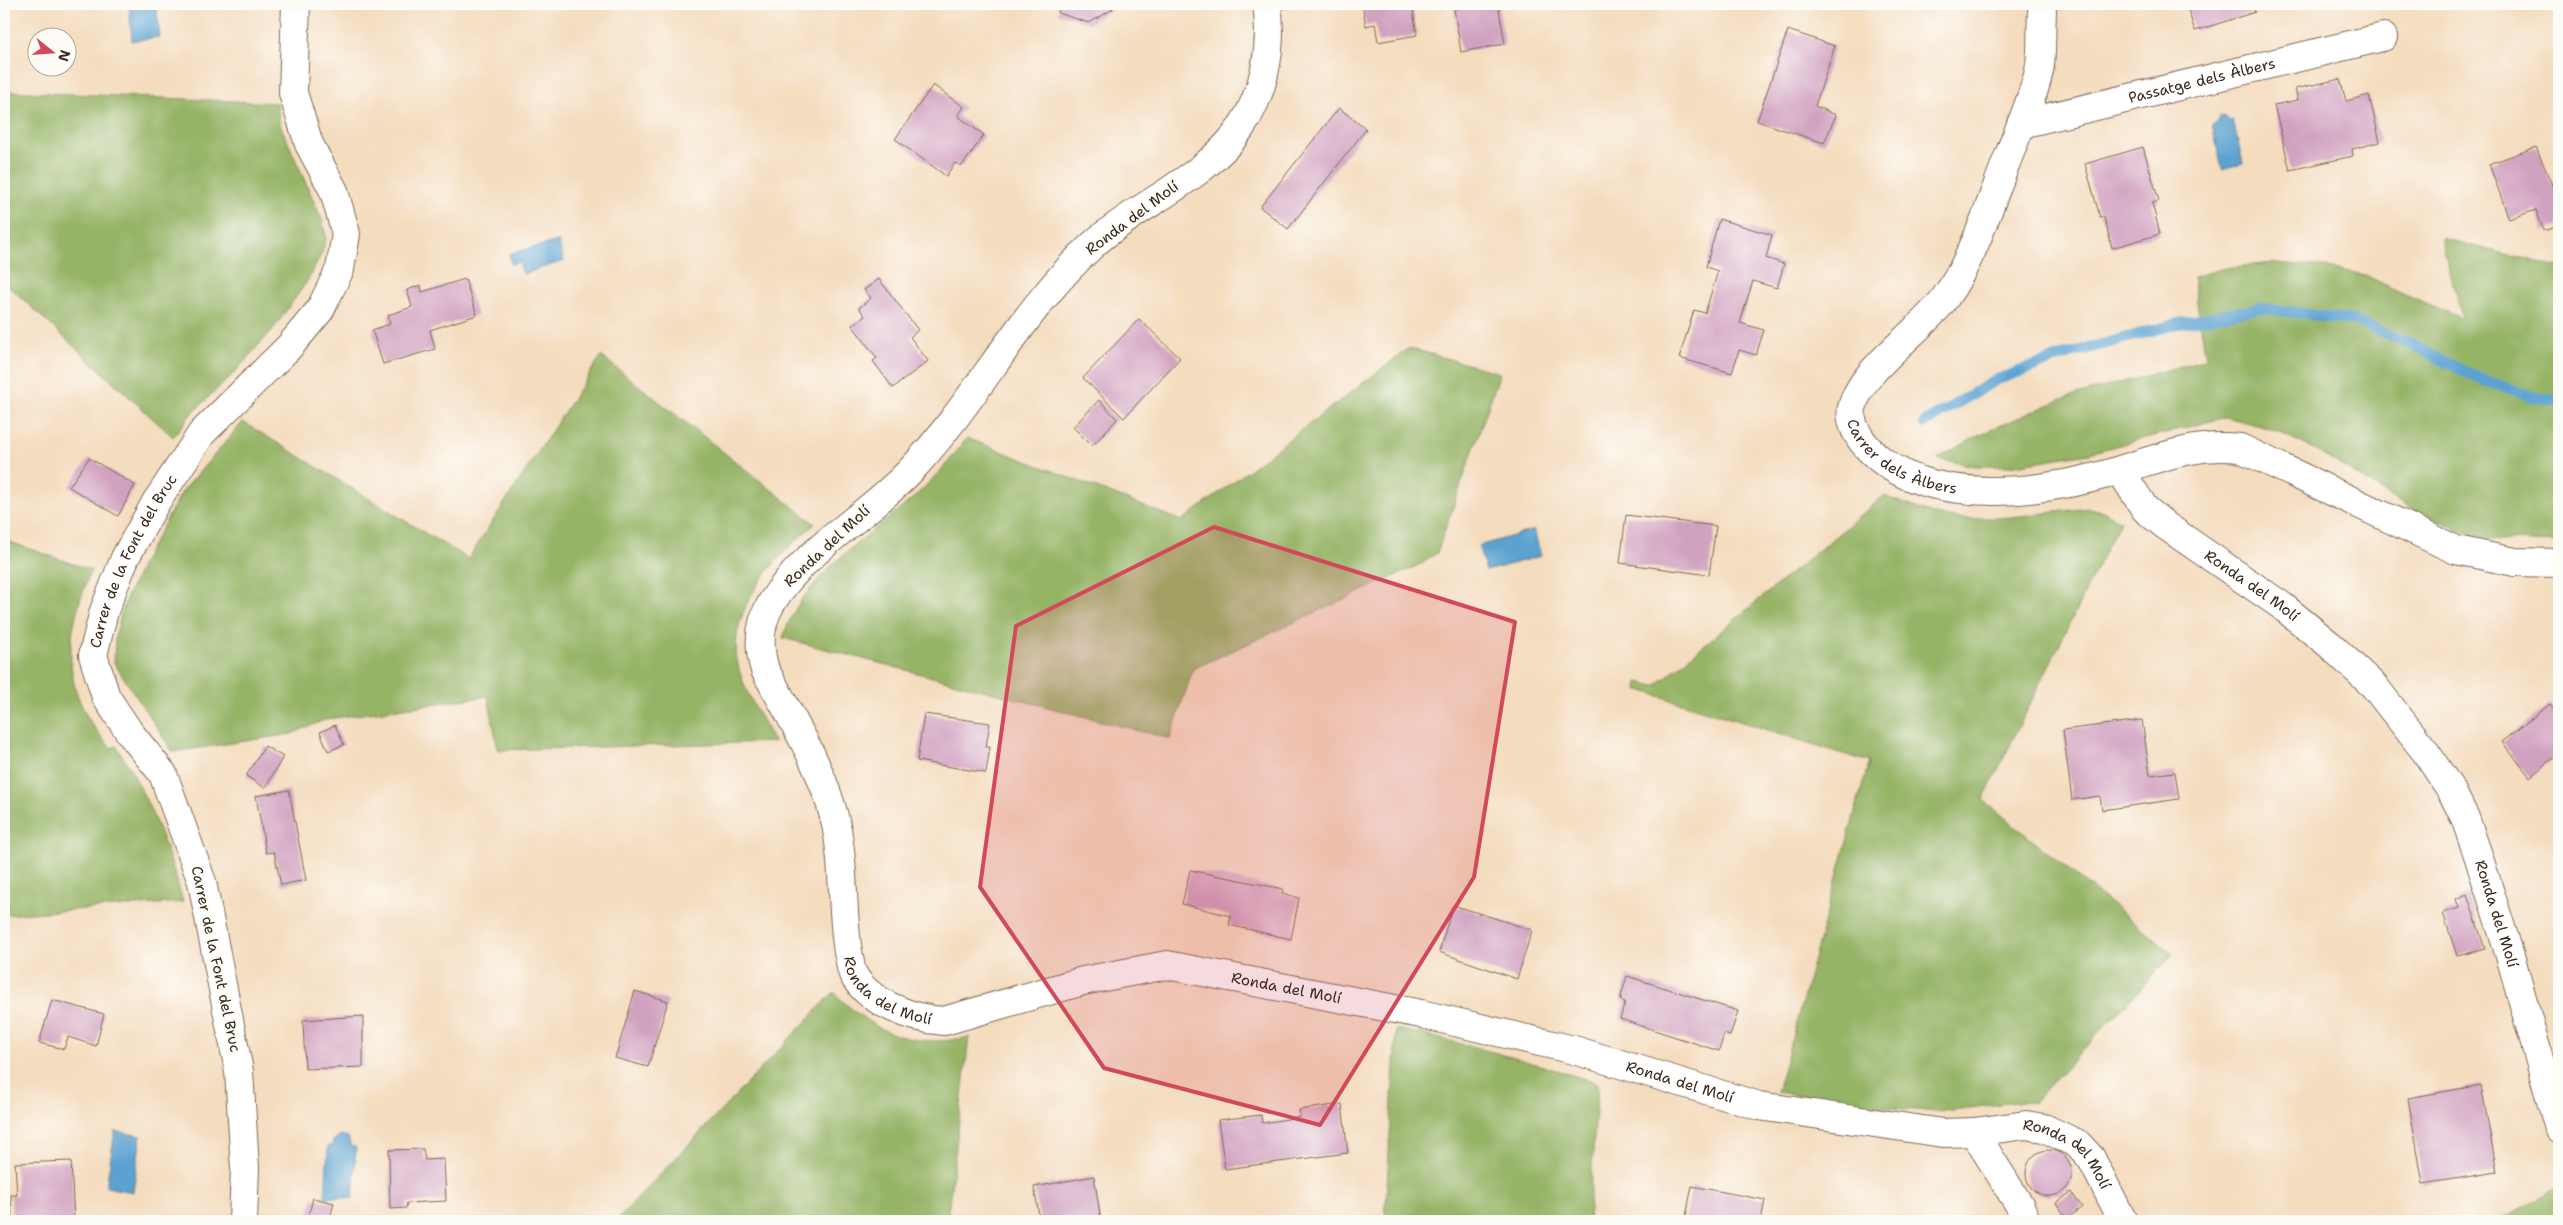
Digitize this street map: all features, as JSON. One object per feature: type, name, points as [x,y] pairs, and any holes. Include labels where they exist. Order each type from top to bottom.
[{"type":"street","name":"Carrer de la Font del Bruc","points":[[243,1221],[245,1168],[239,1071],[202,882],[163,774],[130,733],[106,697],[93,655],[104,611],[125,558],[156,502],[202,433],[288,347],[320,310],[340,269],[346,234],[344,225],[334,191],[309,144],[293,93],[296,4]]},
{"type":"street","name":"Ronda del Molí","points":[[1267,4],[1269,47],[1264,76],[1253,106],[1240,130],[1218,155],[1096,241],[1046,295],[946,430],[910,471],[806,562],[771,604],[762,629],[760,655],[765,670],[817,763],[835,821],[842,869],[845,933],[852,974],[871,995],[889,1005],[928,1020],[944,1021],[1083,981],[1167,965],[1421,1014],[1574,1050],[1759,1106],[1943,1133],[1974,1132],[2026,1125],[2052,1131],[2078,1144],[2091,1158],[2123,1221]]},
{"type":"street","name":"Carrer dels Àlbers","points":[[2042,11],[2040,66],[2021,124],[1959,274],[1945,298],[1866,379],[1857,393],[1852,409],[1857,436],[1877,458],[1901,472],[1926,482],[1987,491],[2032,489],[2096,478],[2120,470]]},
{"type":"street","name":"Passatge dels Àlbers","points":[[2021,124],[2383,37]]},
{"type":"street","points":[[2120,470],[2187,448],[2214,445],[2240,448],[2456,550],[2515,562],[2559,563]]},
{"type":"street","name":"Ronda del Molí","points":[[2120,470],[2146,509],[2166,526],[2282,606],[2330,645],[2359,672],[2402,721],[2446,782],[2465,818],[2478,855],[2559,1129]]},
{"type":"street","points":[[1974,1132],[2020,1206],[2026,1221]]},
{"type":"highlighted area","points":[[1214,527],[1515,622],[1474,877],[1320,1125],[1104,1068],[980,887],[1016,626]]},
{"type":"green space","points":[[4,91],[277,103],[279,122],[323,222],[326,237],[322,253],[308,280],[274,328],[233,374],[192,413],[173,437],[4,282]]},
{"type":"green space","points":[[2441,238],[2559,267],[2559,543],[2504,541],[2472,535],[2407,507],[2318,451],[2272,429],[2226,417],[2089,453],[2009,466],[1976,466],[1937,459],[1981,434],[2062,399],[2206,359],[2193,277],[2226,268],[2272,263],[2317,266],[2365,275],[2462,318]]},
{"type":"green space","points":[[1409,348],[1500,373],[1437,553],[1423,563],[1193,669],[1170,739],[783,638],[791,617],[803,597],[819,579],[855,545],[911,500],[948,462],[967,438],[1182,521]]},
{"type":"green space","points":[[601,356],[815,524],[768,571],[755,589],[738,629],[736,651],[740,673],[751,699],[774,742],[498,750],[488,696],[327,719],[291,734],[173,752],[114,663],[115,636],[126,599],[143,562],[182,492],[243,422],[468,559]]},
{"type":"green space","points":[[1884,496],[1935,515],[1963,519],[2012,517],[2089,508],[2103,511],[2120,521],[1983,800],[2173,954],[2033,1103],[2024,1101],[1936,1112],[1874,1106],[1777,1092],[1869,762],[1637,689],[1638,682],[1655,686]]},
{"type":"green space","points":[[4,540],[91,570],[75,618],[71,641],[74,685],[82,706],[94,727],[111,748],[116,746],[137,781],[164,842],[183,902],[4,915]]},
{"type":"green space","points":[[834,992],[864,1018],[895,1034],[929,1041],[969,1037],[947,1221],[616,1221]]},
{"type":"green space","points":[[1396,1029],[1498,1053],[1598,1083],[1588,1221],[1385,1221]]},
{"type":"green space","points":[[2557,1188],[2559,1221],[2497,1221]]},
{"type":"water","points":[[129,4],[156,4],[160,37],[132,41]]},
{"type":"water","points":[[2220,116],[2226,117],[2229,121],[2233,120],[2243,163],[2222,169],[2212,125],[2215,124]]},
{"type":"water","points":[[558,241],[564,261],[523,274],[519,262],[511,264],[509,254]]},
{"type":"water","points":[[1534,530],[1541,556],[1486,571],[1478,546]]},
{"type":"water","points":[[115,1131],[141,1136],[133,1192],[106,1187]]},
{"type":"water","points":[[340,1135],[348,1137],[351,1147],[356,1147],[353,1198],[325,1197],[328,1146],[332,1145],[333,1141]]},
{"type":"building","points":[[1061,4],[1111,4],[1113,9],[1089,23],[1058,13]]},
{"type":"building","points":[[1362,4],[1412,4],[1417,35],[1378,42],[1375,24],[1366,26]]},
{"type":"building","points":[[1484,4],[1498,4],[1505,44],[1461,52],[1454,9]]},
{"type":"building","points":[[2186,4],[2252,4],[2255,12],[2195,31]]},
{"type":"building","points":[[1788,30],[1835,46],[1815,106],[1836,115],[1824,143],[1757,121]]},
{"type":"building","points":[[2340,79],[2346,101],[2369,95],[2380,142],[2352,149],[2353,156],[2290,170],[2274,105],[2298,100],[2295,89]]},
{"type":"building","points":[[933,85],[964,107],[958,116],[984,135],[962,166],[955,163],[946,176],[895,139]]},
{"type":"building","points":[[1339,108],[1366,129],[1288,229],[1260,207]]},
{"type":"building","points":[[2143,147],[2159,201],[2152,203],[2160,234],[2112,248],[2104,217],[2100,217],[2085,164]]},
{"type":"building","points":[[2536,147],[2552,185],[2559,182],[2559,226],[2544,231],[2536,210],[2509,219],[2489,164]]},
{"type":"building","points":[[1719,219],[1772,235],[1766,258],[1784,264],[1777,288],[1753,281],[1740,323],[1764,330],[1756,355],[1739,350],[1732,373],[1679,358],[1694,310],[1705,313],[1718,271],[1706,267]]},
{"type":"building","points":[[465,279],[477,315],[430,330],[435,349],[383,364],[372,330],[390,324],[388,315],[412,307],[407,290],[421,285],[422,292]]},
{"type":"building","points":[[879,279],[918,330],[910,337],[928,361],[893,388],[873,361],[877,358],[852,325],[865,316],[859,308],[871,298],[864,290]]},
{"type":"building","points":[[1139,319],[1180,358],[1124,418],[1083,378]]},
{"type":"building","points":[[1099,400],[1117,419],[1092,446],[1073,427]]},
{"type":"building","points":[[89,458],[135,485],[118,516],[69,487]]},
{"type":"building","points":[[1626,515],[1716,526],[1709,575],[1620,563]]},
{"type":"building","points":[[2550,704],[2559,715],[2559,754],[2530,777],[2502,742]]},
{"type":"building","points":[[924,714],[990,723],[986,747],[990,747],[986,773],[917,761]]},
{"type":"building","points":[[2142,720],[2150,775],[2175,772],[2179,799],[2102,810],[2100,796],[2072,800],[2063,730]]},
{"type":"building","points":[[335,725],[344,745],[328,751],[320,732]]},
{"type":"building","points":[[265,746],[283,757],[265,788],[246,776]]},
{"type":"building","points":[[289,790],[306,880],[281,885],[274,852],[266,853],[256,796]]},
{"type":"building","points":[[1190,870],[1283,889],[1282,893],[1299,898],[1291,939],[1229,925],[1231,916],[1182,904]]},
{"type":"building","points":[[2467,894],[2485,949],[2457,956],[2443,913],[2459,908],[2456,899]]},
{"type":"building","points":[[1453,905],[1532,930],[1517,979],[1439,952]]},
{"type":"building","points":[[1627,976],[1738,1011],[1730,1036],[1724,1034],[1719,1051],[1620,1019],[1625,1002],[1620,1000]]},
{"type":"building","points":[[635,991],[668,1001],[648,1067],[615,1058]]},
{"type":"building","points":[[52,1000],[104,1014],[96,1046],[68,1037],[64,1049],[39,1043]]},
{"type":"building","points":[[363,1016],[363,1067],[305,1069],[303,1020]]},
{"type":"building","points":[[2481,1085],[2497,1172],[2423,1184],[2408,1098]]},
{"type":"building","points":[[1342,1104],[1348,1153],[1225,1169],[1218,1120],[1261,1115],[1262,1123],[1300,1117],[1299,1110]]},
{"type":"building","points":[[423,1149],[425,1160],[444,1159],[446,1201],[407,1203],[406,1208],[390,1209],[389,1150]]},
{"type":"building","points":[[2049,1150],[2062,1154],[2068,1160],[2072,1173],[2068,1186],[2062,1192],[2049,1196],[2036,1192],[2030,1186],[2026,1173],[2030,1160],[2036,1154]]},
{"type":"building","points":[[71,1161],[74,1221],[12,1221],[11,1195],[17,1195],[15,1163]]},
{"type":"building","points":[[1094,1176],[1101,1221],[1040,1221],[1034,1187]]},
{"type":"building","points":[[1692,1186],[1765,1200],[1761,1221],[1685,1221]]},
{"type":"building","points":[[2071,1192],[2082,1207],[2067,1219],[2056,1203]]},
{"type":"building","points":[[313,1198],[334,1203],[329,1221],[307,1221]]},
{"type":"building","points":[[1145,1218],[1146,1221],[1128,1221],[1128,1220]]},
{"type":"waterway","points":[[1924,423],[1996,380],[2068,354],[2176,324],[2261,308],[2355,321],[2411,344],[2473,376],[2530,396],[2559,401]]}]
